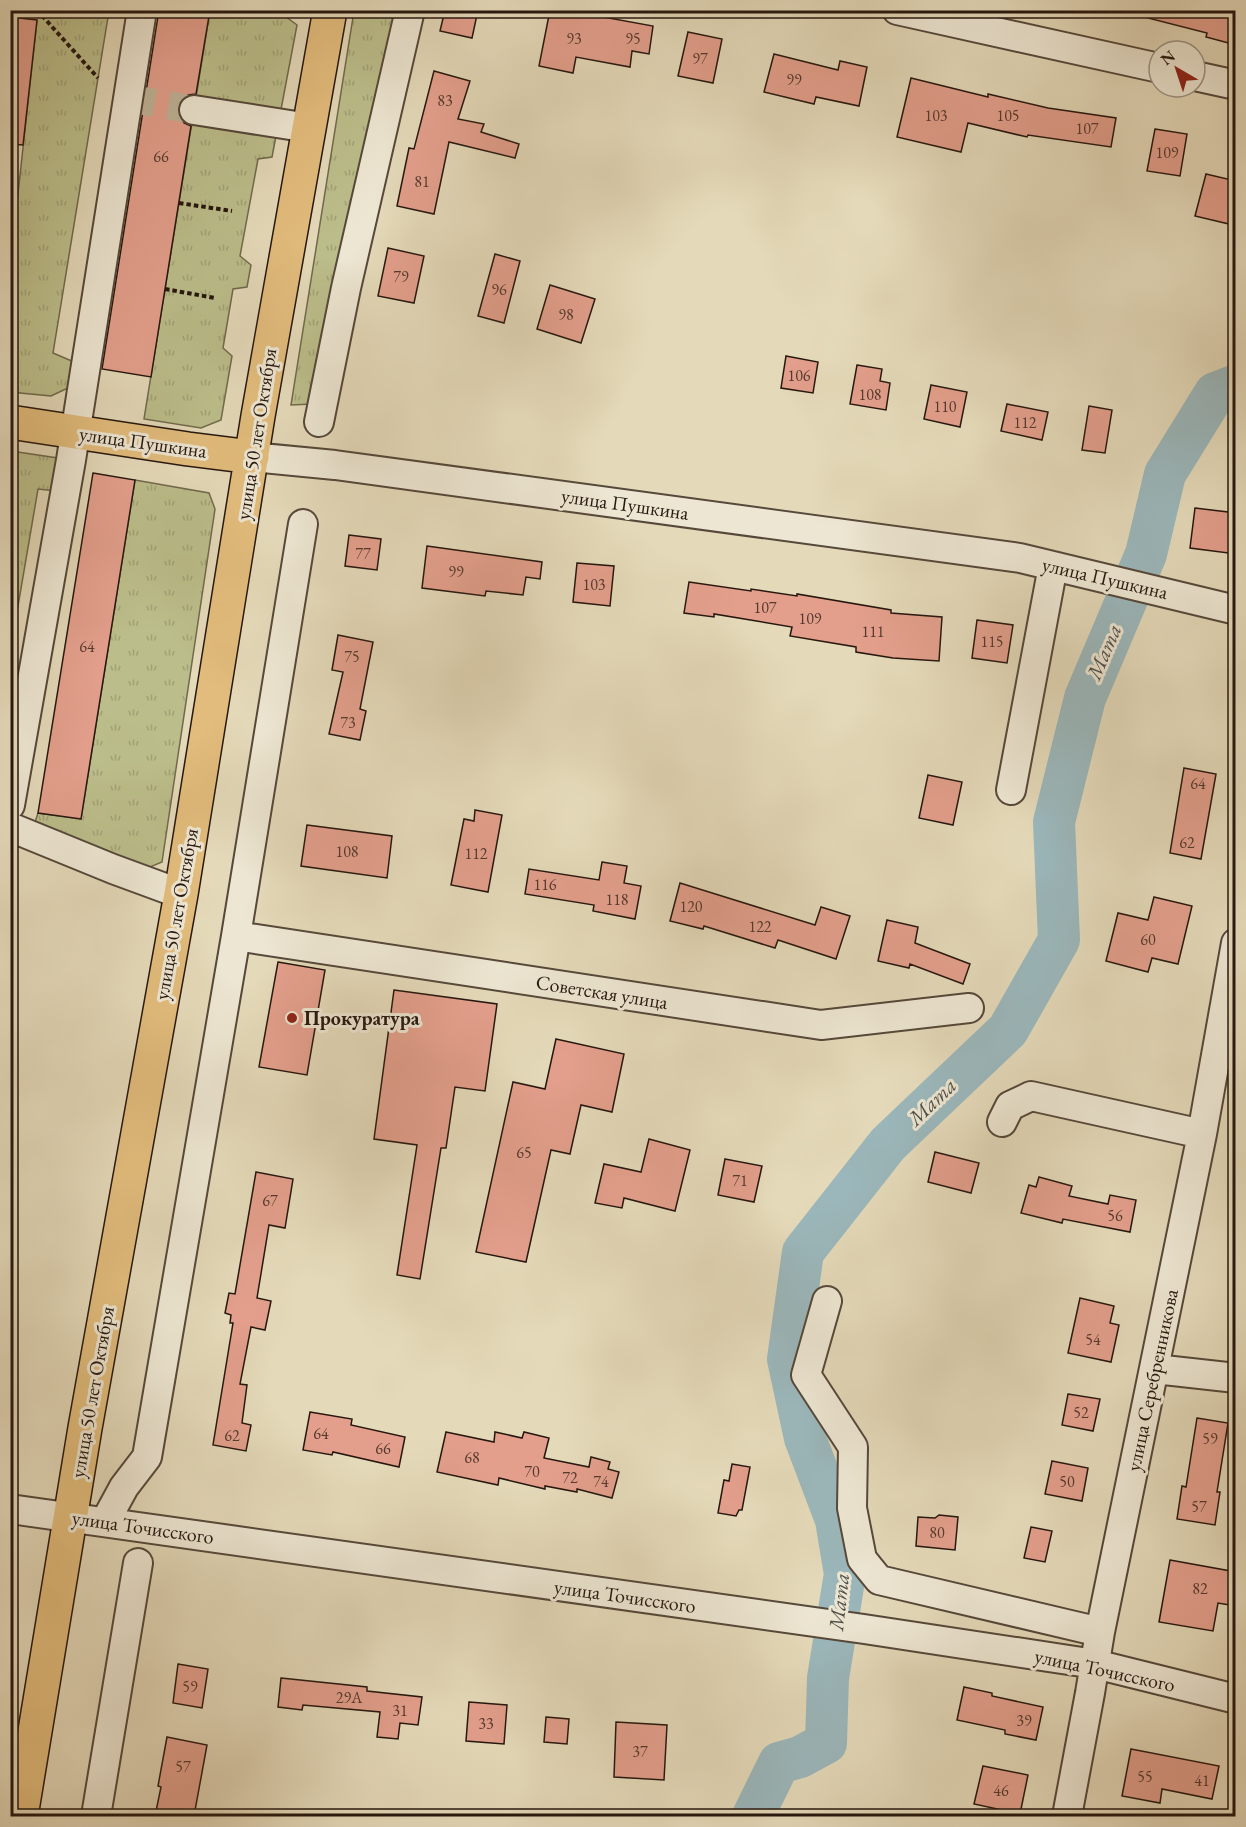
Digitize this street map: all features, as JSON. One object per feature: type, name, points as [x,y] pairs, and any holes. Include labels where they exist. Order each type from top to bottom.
[{"type":"main road","name":"улица 50 лет Октября","points":[[21,1816],[85,1428],[181,894],[252,457],[330,10]]},
{"type":"main road","name":"улица Пушкина","points":[[10,422],[252,457]]},
{"type":"street","points":[[10,805],[75,431],[142,10]]},
{"type":"street","points":[[319,422],[346,288],[410,10]]},
{"type":"street","points":[[897,10],[1147,65]]},
{"type":"street","points":[[1207,79],[1236,85]]},
{"type":"street","points":[[194,110],[309,128]]},
{"type":"street","name":"улица Пушкина","points":[[252,457],[335,465],[1020,558],[1236,610]]},
{"type":"street","points":[[105,1522],[124,1487],[147,1457],[236,936],[303,524]]},
{"type":"street","points":[[1011,790],[1053,566]]},
{"type":"street","points":[[10,827],[181,894]]},
{"type":"street","name":"Советская улица","points":[[236,936],[821,1025],[969,1008]]},
{"type":"street","name":"улица Серебренникова","points":[[1067,1816],[1100,1632],[1202,1134],[1236,943]]},
{"type":"street","points":[[1002,1122],[1010,1106],[1031,1096],[1202,1134]]},
{"type":"street","points":[[827,1301],[806,1375],[853,1447],[852,1508],[862,1559],[879,1580],[1100,1632]]},
{"type":"street","points":[[1155,1369],[1236,1378]]},
{"type":"street","name":"улица Точисского","points":[[10,1509],[864,1629],[1095,1664],[1236,1699]]},
{"type":"street","points":[[96,1816],[138,1563]]},
{"type":"path","points":[[38,10],[98,78]]},
{"type":"path","points":[[179,202],[232,211]]},
{"type":"path","points":[[165,289],[216,297]]},
{"type":"green space","points":[[11,11],[109,11],[53,353],[74,362],[68,388],[51,396],[10,392],[11,257],[37,21],[11,17]]},
{"type":"green space","points":[[210,11],[278,11],[297,25],[272,157],[258,159],[240,256],[251,265],[247,287],[233,289],[223,348],[232,356],[221,420],[201,428],[144,419]]},
{"type":"green space","points":[[354,11],[395,11],[312,404],[291,405]]},
{"type":"green space","points":[[11,451],[71,460],[65,492],[38,489],[11,647]]},
{"type":"green space","points":[[135,480],[209,493],[215,509],[162,862],[143,870],[33,828],[38,813],[81,819]]},
{"type":"building","points":[[159,10],[210,10],[196,94],[188,95],[181,100],[178,107],[179,116],[184,123],[191,126],[151,377],[102,369]]},
{"type":"building","points":[[445,10],[478,10],[472,38],[440,31]]},
{"type":"building","points":[[550,10],[565,10],[653,26],[649,54],[632,51],[630,67],[576,57],[573,73],[539,66]]},
{"type":"building","points":[[1145,10],[1236,10],[1236,45],[1206,37],[1207,33],[1144,17]]},
{"type":"building","points":[[10,17],[37,20],[23,145],[10,144]]},
{"type":"building","points":[[688,32],[722,39],[713,83],[678,76]]},
{"type":"building","points":[[774,54],[838,70],[840,61],[867,67],[859,106],[816,97],[814,104],[764,92]]},
{"type":"building","points":[[434,71],[470,81],[458,119],[484,124],[481,132],[519,144],[515,158],[449,142],[434,214],[397,206],[409,148],[414,149]]},
{"type":"building","points":[[911,78],[988,97],[988,94],[1048,108],[1116,118],[1111,147],[1028,135],[1027,137],[968,123],[961,152],[897,137]]},
{"type":"building","points":[[1155,129],[1187,134],[1180,176],[1147,171]]},
{"type":"building","points":[[1206,174],[1236,181],[1236,197],[1229,224],[1195,216]]},
{"type":"building","points":[[388,248],[424,256],[414,303],[378,296]]},
{"type":"building","points":[[495,254],[520,261],[504,323],[478,316]]},
{"type":"building","points":[[550,285],[595,299],[581,343],[537,329]]},
{"type":"building","points":[[786,356],[818,362],[813,393],[781,388]]},
{"type":"building","points":[[857,365],[882,369],[880,381],[890,383],[886,410],[850,404]]},
{"type":"building","points":[[931,385],[967,392],[960,427],[924,419]]},
{"type":"building","points":[[1007,404],[1048,412],[1042,440],[1001,431]]},
{"type":"building","points":[[1089,406],[1112,410],[1105,453],[1082,450]]},
{"type":"building","points":[[93,473],[135,480],[81,819],[38,813]]},
{"type":"building","points":[[1195,508],[1236,513],[1236,554],[1190,548]]},
{"type":"building","points":[[349,535],[381,539],[377,570],[345,566]]},
{"type":"building","points":[[427,546],[542,562],[540,579],[526,577],[523,595],[486,591],[485,596],[422,588]]},
{"type":"building","points":[[577,563],[614,566],[610,606],[573,602]]},
{"type":"building","points":[[689,582],[751,591],[751,589],[797,596],[797,594],[891,610],[891,613],[942,617],[939,661],[893,658],[856,652],[856,647],[790,636],[792,627],[714,614],[714,617],[684,613]]},
{"type":"building","points":[[977,620],[1013,625],[1007,663],[972,658]]},
{"type":"building","points":[[338,635],[373,642],[360,709],[366,711],[360,740],[329,734],[343,672],[332,670]]},
{"type":"building","points":[[1184,768],[1216,774],[1201,859],[1170,853]]},
{"type":"building","points":[[928,775],[962,782],[953,825],[919,818]]},
{"type":"building","points":[[475,810],[502,815],[488,892],[451,885],[464,819],[474,821]]},
{"type":"building","points":[[307,825],[392,836],[387,878],[301,866]]},
{"type":"building","points":[[602,862],[627,866],[624,883],[641,886],[635,919],[593,911],[594,905],[525,894],[529,869],[599,880]]},
{"type":"building","points":[[680,883],[815,925],[821,907],[850,916],[836,959],[778,940],[775,948],[704,926],[703,929],[670,921]]},
{"type":"building","points":[[1154,897],[1192,906],[1178,964],[1152,958],[1148,972],[1106,961],[1118,913],[1148,920]]},
{"type":"building","points":[[887,920],[918,927],[915,943],[970,964],[963,984],[910,964],[909,968],[878,961]]},
{"type":"building","name":"Прокуратура","points":[[278,962],[325,970],[307,1075],[259,1067]]},
{"type":"building","points":[[394,990],[497,1004],[485,1091],[455,1087],[446,1148],[441,1148],[420,1279],[397,1275],[417,1145],[374,1139]]},
{"type":"building","points":[[556,1039],[624,1054],[612,1112],[581,1105],[570,1154],[551,1150],[526,1262],[476,1252],[513,1082],[545,1089]]},
{"type":"building","points":[[649,1139],[690,1150],[675,1211],[624,1198],[622,1208],[595,1203],[604,1164],[641,1172]]},
{"type":"building","points":[[935,1152],[979,1163],[971,1193],[928,1182]]},
{"type":"building","points":[[725,1159],[762,1166],[754,1202],[718,1195]]},
{"type":"building","points":[[256,1172],[293,1179],[285,1228],[269,1225],[257,1298],[271,1301],[265,1330],[251,1327],[240,1384],[247,1385],[242,1423],[251,1425],[246,1451],[213,1445],[233,1323],[230,1323],[231,1315],[225,1313],[229,1293],[235,1294]]},
{"type":"building","points":[[1039,1177],[1072,1186],[1069,1196],[1108,1204],[1110,1195],[1136,1200],[1130,1232],[1063,1219],[1062,1223],[1021,1213],[1029,1185],[1036,1187]]},
{"type":"building","points":[[1080,1298],[1114,1306],[1110,1323],[1119,1325],[1111,1362],[1068,1353]]},
{"type":"building","points":[[1068,1394],[1100,1399],[1093,1431],[1062,1425]]},
{"type":"building","points":[[310,1412],[352,1419],[351,1425],[405,1437],[399,1467],[333,1452],[332,1455],[303,1450]]},
{"type":"building","points":[[1197,1418],[1228,1423],[1217,1492],[1220,1492],[1215,1525],[1177,1519],[1182,1486],[1186,1487]]},
{"type":"building","points":[[446,1432],[494,1442],[495,1432],[522,1438],[524,1432],[549,1438],[544,1458],[589,1467],[591,1457],[610,1462],[608,1469],[619,1472],[612,1498],[577,1489],[577,1492],[545,1486],[545,1489],[499,1478],[498,1485],[437,1472]]},
{"type":"building","points":[[1052,1461],[1088,1468],[1082,1501],[1045,1494]]},
{"type":"building","points":[[732,1464],[750,1467],[742,1510],[739,1510],[736,1516],[718,1513],[724,1480],[729,1481]]},
{"type":"building","points":[[939,1515],[958,1517],[955,1550],[916,1546],[918,1517],[935,1518]]},
{"type":"building","points":[[1031,1527],[1052,1531],[1045,1562],[1024,1558]]},
{"type":"building","points":[[1170,1560],[1236,1572],[1236,1606],[1218,1603],[1213,1631],[1159,1622]]},
{"type":"building","points":[[178,1664],[208,1669],[202,1708],[173,1703]]},
{"type":"building","points":[[281,1678],[367,1687],[367,1691],[422,1697],[418,1725],[400,1723],[398,1739],[377,1737],[380,1712],[303,1705],[302,1710],[278,1707]]},
{"type":"building","points":[[964,1687],[992,1693],[992,1696],[1043,1707],[1036,1740],[1005,1734],[1005,1730],[957,1720]]},
{"type":"building","points":[[469,1702],[507,1705],[504,1744],[466,1741]]},
{"type":"building","points":[[546,1717],[569,1719],[567,1744],[544,1742]]},
{"type":"building","points":[[616,1722],[667,1725],[664,1780],[614,1777]]},
{"type":"building","points":[[167,1737],[207,1745],[194,1816],[155,1816]]},
{"type":"building","points":[[1131,1749],[1219,1766],[1212,1799],[1162,1789],[1160,1803],[1122,1796]]},
{"type":"building","points":[[983,1766],[1028,1775],[1020,1814],[974,1804]]},
{"type":"waterway","name":"Мата","points":[[753,1816],[779,1763],[800,1757],[826,1743],[828,1678],[845,1574],[836,1520],[805,1438],[788,1359],[803,1252],[888,1144],[1008,1030],[1059,940],[1054,822],[1085,698],[1146,554],[1165,474],[1215,393],[1236,385]]},
{"type":"tunnel","points":[[127,98],[194,110]]},
{"type":"place","name":"Прокуратура","points":[[292,1018]]}]
